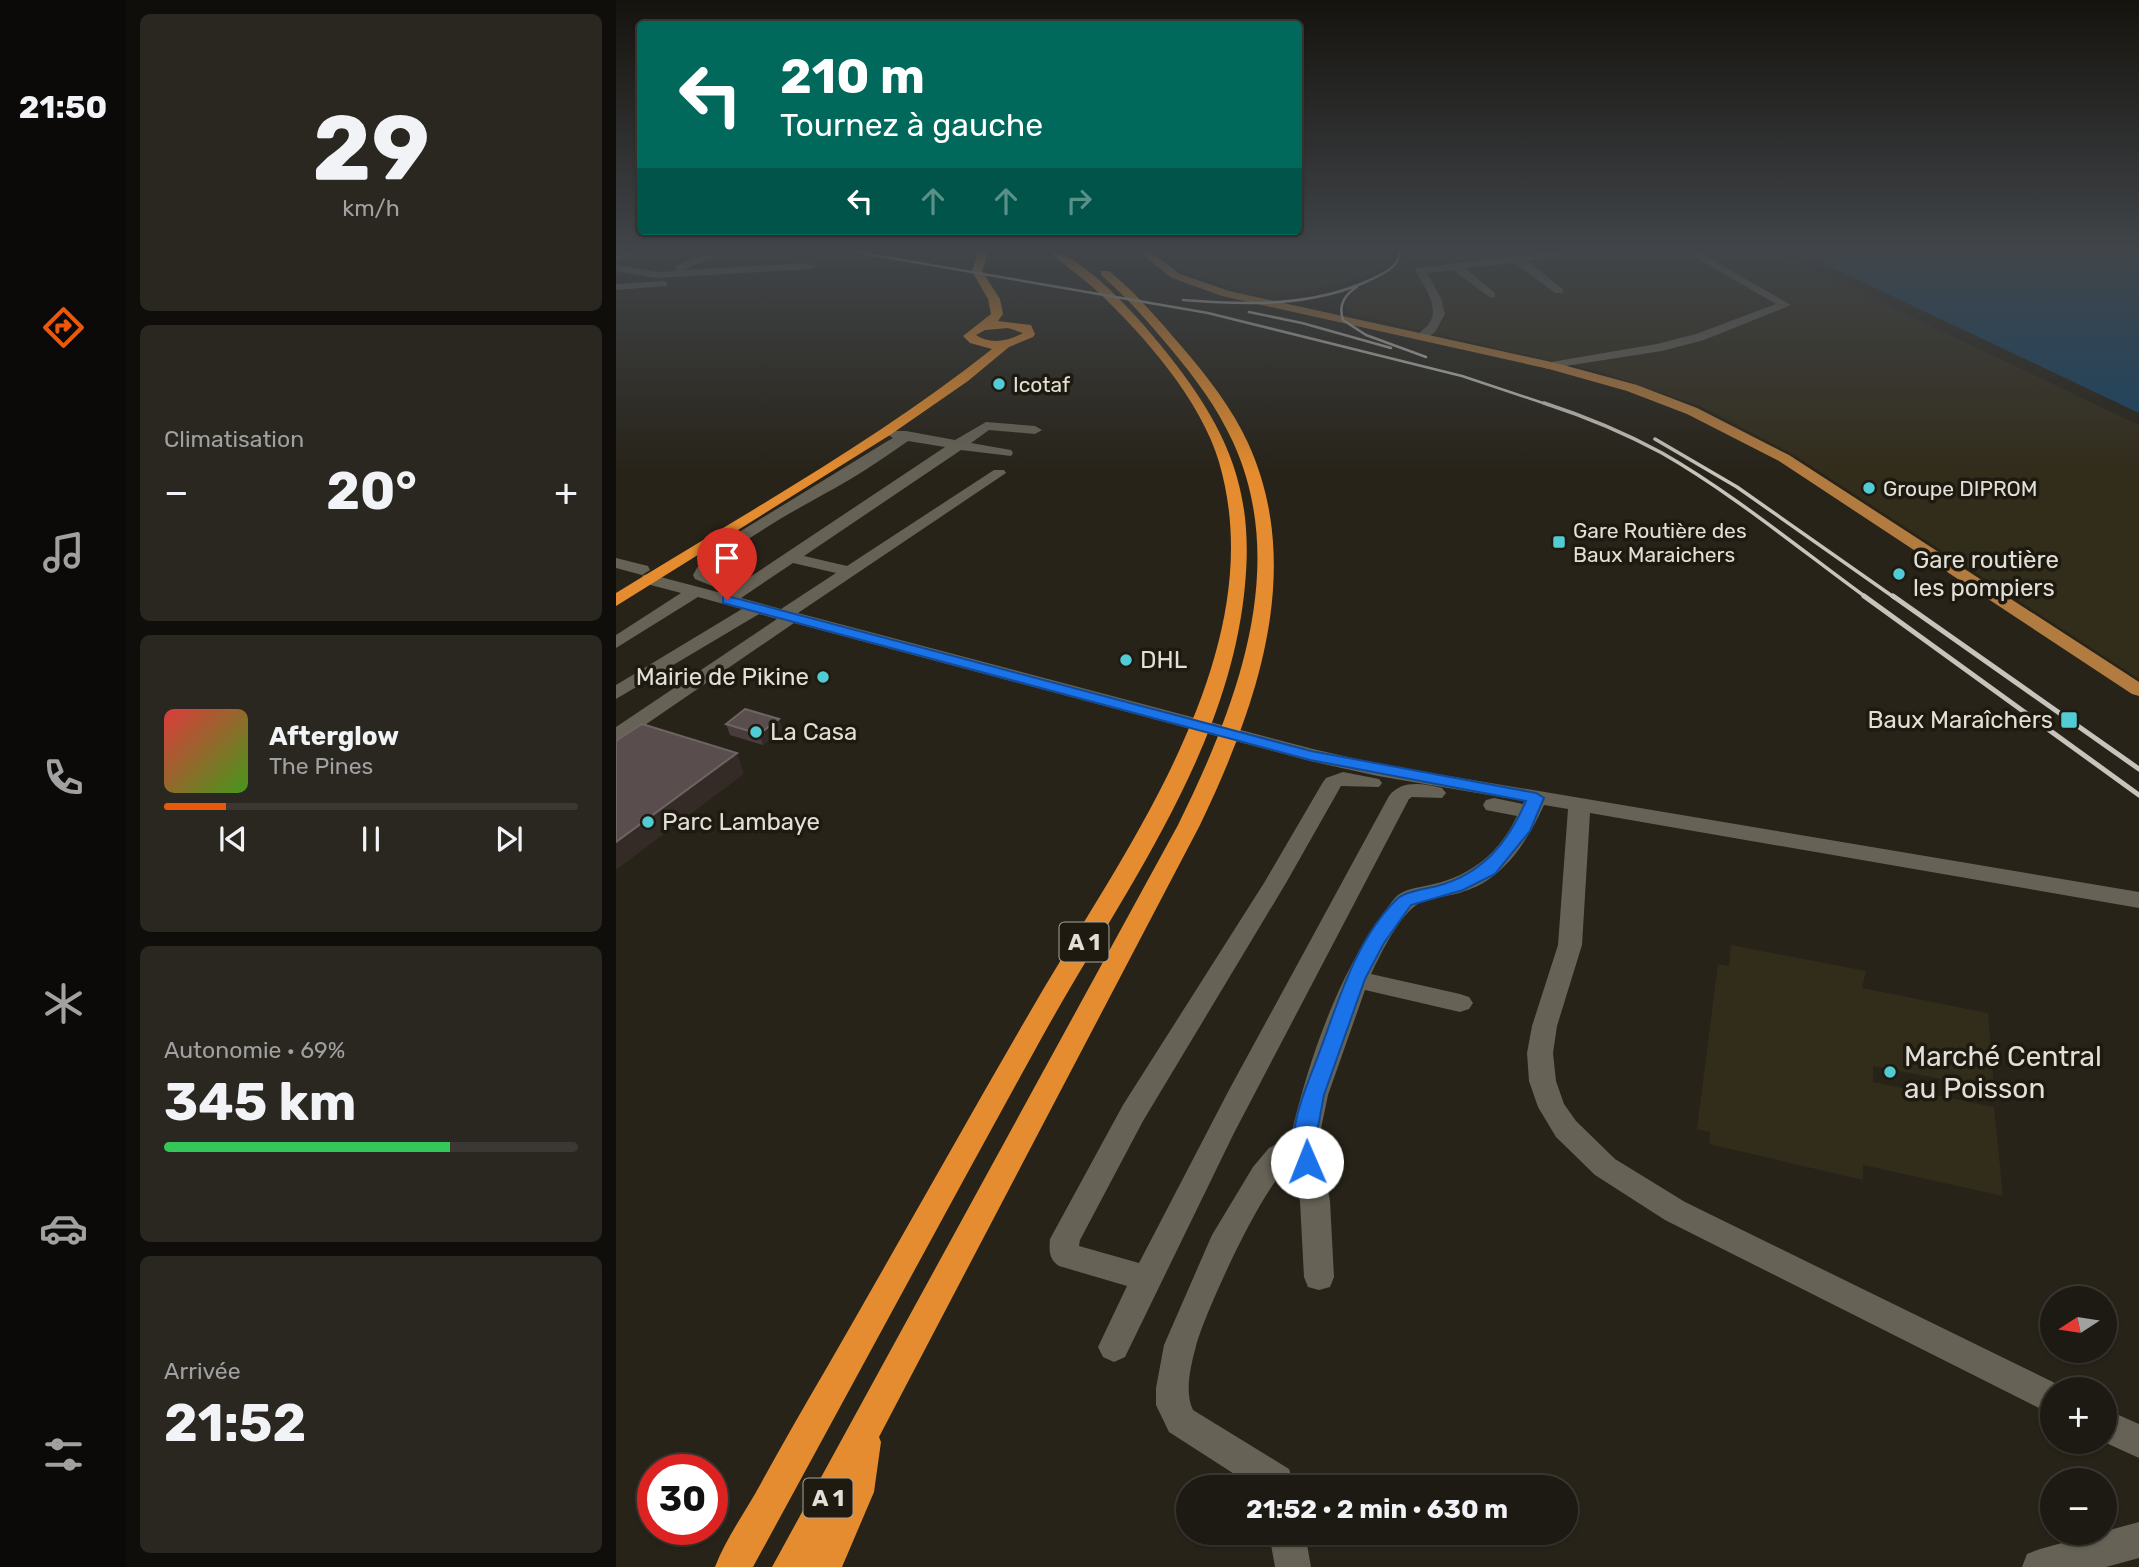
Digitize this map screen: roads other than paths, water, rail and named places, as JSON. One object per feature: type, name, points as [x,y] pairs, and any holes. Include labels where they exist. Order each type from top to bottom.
[{"type":"highway","points":[[998,325],[985,326],[971,332],[969,336],[977,342],[1005,344],[1029,334],[1027,328],[1018,325]]},
{"type":"highway","name":"A 1","points":[[733,1567],[1061,981],[1168,796],[1203,719],[1218,673],[1232,624],[1238,547],[1229,473],[1221,446],[1191,394],[1137,325]]},
{"type":"highway","name":"A 1","points":[[790,1567],[1186,830],[1226,745],[1245,687],[1259,629],[1265,576],[1262,522],[1250,463],[1216,394],[1157,325]]},
{"type":"highway","points":[[616,587],[916,402],[972,359],[978,351],[977,342]]},
{"type":"highway","points":[[616,601],[635,574],[844,458],[963,378],[1005,344]]},
{"type":"highway","points":[[824,1567],[857,1492],[865,1430]]},
{"type":"main road","points":[[1368,325],[1551,366],[1656,396],[1748,438],[2139,690]]},
{"type":"street","points":[[1420,337],[1434,325]]},
{"type":"street","points":[[1551,366],[1668,346],[1732,325]]},
{"type":"street","points":[[616,563],[635,574],[696,592],[733,596],[914,472],[989,425],[1035,430]]},
{"type":"street","points":[[885,432],[1006,453]]},
{"type":"street","points":[[906,435],[867,463],[764,523],[703,567],[701,575],[756,608],[787,617],[1310,755],[1533,805]]},
{"type":"street","points":[[844,458],[914,472]]},
{"type":"street","points":[[616,736],[850,572],[999,474]]},
{"type":"street","points":[[790,557],[850,572]]},
{"type":"street","points":[[616,643],[696,592]]},
{"type":"street","points":[[616,693],[756,608]]},
{"type":"street","points":[[1146,1278],[1070,1257],[1064,1253],[1065,1239],[1133,1113],[1338,779],[1348,778],[1408,790],[1533,805],[1579,806],[2139,900]]},
{"type":"street","points":[[1114,1347],[1146,1278],[1256,1065],[1351,894],[1400,796],[1408,790]]},
{"type":"street","points":[[1318,1277],[1315,1201],[1304,1143],[1314,1095],[1356,979],[1376,940],[1405,901],[1457,886],[1489,870],[1521,831],[1533,805]]},
{"type":"street","points":[[1579,806],[1570,947],[1539,1052],[1543,1081],[1555,1113],[1581,1147],[1619,1179],[1675,1211],[2040,1393]]},
{"type":"street","points":[[1356,979],[1461,1003]]},
{"type":"street","points":[[1264,1475],[1181,1421],[1173,1405],[1172,1388],[1180,1345],[1223,1244],[1263,1175],[1279,1156],[1304,1143]]},
{"type":"street","points":[[2117,1431],[2139,1442]]},
{"type":"street","points":[[2039,1567],[2139,1540]]},
{"type":"street","points":[[1289,1545],[1293,1567]]},
{"type":"water","points":[[1953,325],[2139,325],[2139,413]]},
{"type":"railway","points":[[1257,325],[1462,376],[1549,405]]},
{"type":"railway","points":[[1310,325],[1391,348]]},
{"type":"railway","points":[[1351,325],[1366,335],[1426,357]]},
{"type":"railway","points":[[1544,403],[1589,419],[1662,453],[1740,504],[1867,598]]},
{"type":"railway","points":[[1655,439],[1737,487],[1895,598]]},
{"type":"railway","points":[[1864,596],[2139,795]]},
{"type":"railway","points":[[1893,596],[2139,769]]},
{"type":"place","name":"Icotaf","points":[[999,384]]},
{"type":"place","name":"Groupe DIPROM","points":[[1869,488]]},
{"type":"place","name":"Gare Routière des Baux Maraichers","points":[[1559,542]]},
{"type":"place","name":"Gare routière les pompiers","points":[[1899,574]]},
{"type":"place","name":"DHL","points":[[1126,660]]},
{"type":"place","name":"Mairie de Pikine","points":[[823,677]]},
{"type":"place","name":"Baux Maraîchers","points":[[2069,720]]},
{"type":"place","name":"La Casa","points":[[756,732]]},
{"type":"place","name":"Parc Lambaye","points":[[648,822]]},
{"type":"place","name":"Marché Central au Poisson","points":[[1890,1072]]}]
